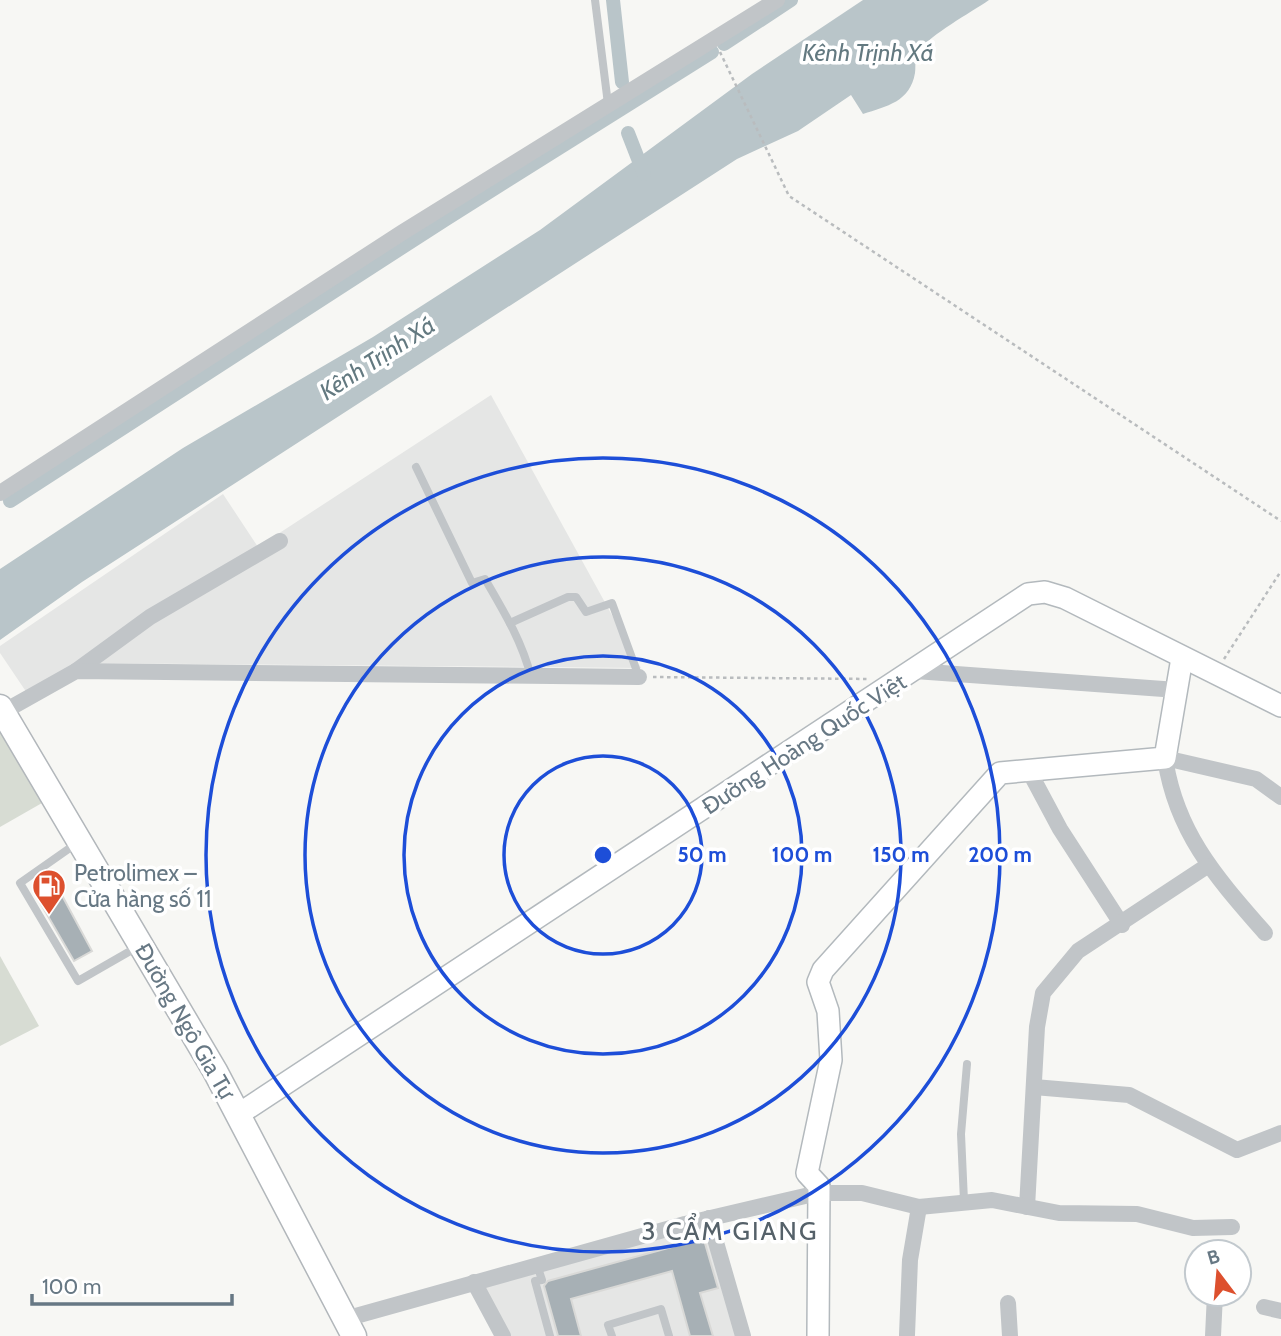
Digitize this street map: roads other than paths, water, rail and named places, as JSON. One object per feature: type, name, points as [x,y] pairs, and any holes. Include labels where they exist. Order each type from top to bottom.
[{"type":"main road","name":"Đường Ngô Gia Tự","points":[[2,709],[239,1114],[350,1327]]},
{"type":"street","points":[[0,493],[608,104],[715,41],[777,0]]},
{"type":"street","points":[[2,709],[76,671],[150,617],[281,541]]},
{"type":"street","name":"Đường Hoàng Quốc Việt","points":[[239,1114],[915,671],[1017,600],[1038,592],[1065,598],[1281,706]]},
{"type":"street","points":[[1182,658],[1165,758],[1170,790],[1207,866],[1265,933]]},
{"type":"street","points":[[76,671],[639,677]]},
{"type":"street","points":[[915,671],[1177,690]]},
{"type":"street","points":[[818,1336],[819,1186],[807,1173],[831,1060],[828,1012],[818,982],[822,970],[1000,773],[1165,758],[1256,779],[1281,797]]},
{"type":"street","points":[[1029,771],[1060,828],[1122,925]]},
{"type":"street","points":[[1027,1207],[1043,993],[1078,951],[1122,925],[1207,866]]},
{"type":"street","points":[[1034,1087],[1129,1095],[1237,1150],[1281,1132]]},
{"type":"street","points":[[350,1327],[474,1282],[709,1218],[818,1193],[862,1194],[919,1207],[992,1200],[1059,1213],[1137,1214],[1193,1228],[1232,1227]]},
{"type":"street","points":[[907,1335],[910,1261],[919,1207]]},
{"type":"street","points":[[709,1218],[743,1336]]},
{"type":"street","points":[[474,1282],[503,1336]]},
{"type":"street","points":[[1008,1303],[1010,1336]]},
{"type":"street","points":[[1264,1307],[1281,1311]]},
{"type":"street","points":[[1213,1336],[1214,1308]]},
{"type":"lane","points":[[596,0],[608,104]]},
{"type":"lane","points":[[416,467],[472,583],[485,579],[510,623],[526,657],[531,677]]},
{"type":"lane","points":[[510,623],[568,597],[576,597],[586,612],[612,603],[639,677]]},
{"type":"lane","points":[[79,841],[20,883],[39,916],[78,981],[141,945]]},
{"type":"lane","points":[[964,1201],[961,1134],[967,1064]]},
{"type":"lane","points":[[537,1265],[542,1280],[535,1281],[550,1336]]},
{"type":"lane","points":[[612,1336],[608,1325],[661,1309],[669,1336]]},
{"type":"water","name":"Kênh Trịnh Xá","points":[[863,0],[989,0],[924,45],[917,54],[912,83],[903,97],[863,114],[851,95],[798,131],[737,159],[82,582],[0,640],[0,569],[183,448],[373,337],[540,230],[752,74]]},
{"type":"waterway","points":[[613,0],[622,82]]},
{"type":"waterway","points":[[724,44],[791,0]]},
{"type":"waterway","points":[[10,501],[446,219],[712,52]]},
{"type":"waterway","points":[[628,133],[644,174]]},
{"type":"place","name":"Petrolimex – Cửa hàng số 11","points":[[49,916]]},
{"type":"district","name":"3 CẨM GIANG","points":[[730,1231]]}]
